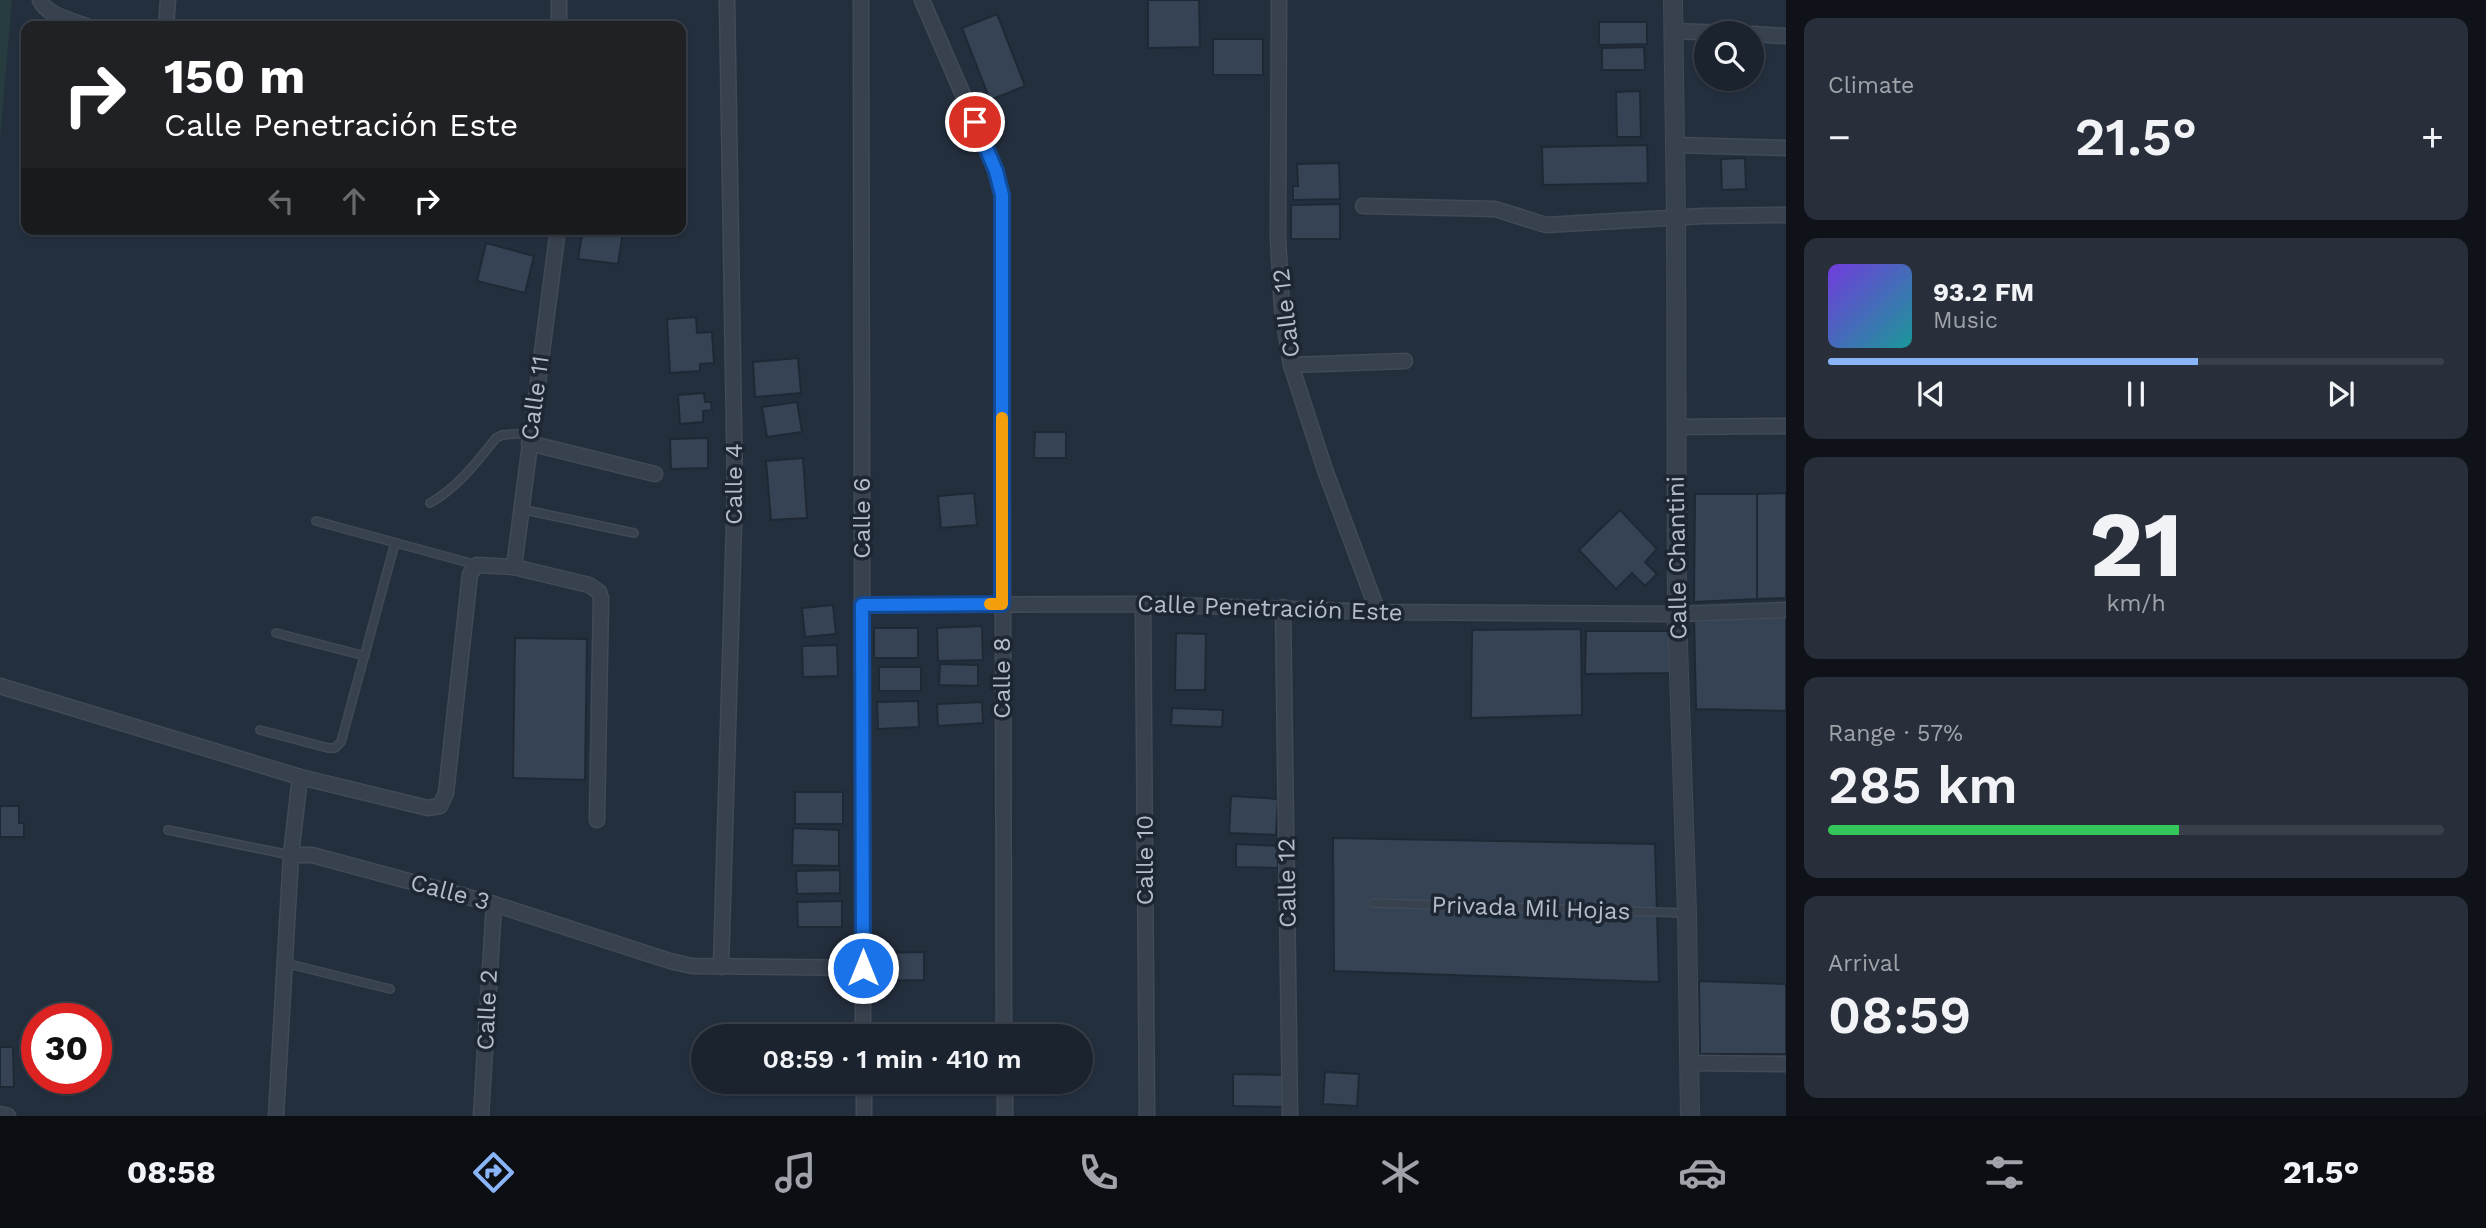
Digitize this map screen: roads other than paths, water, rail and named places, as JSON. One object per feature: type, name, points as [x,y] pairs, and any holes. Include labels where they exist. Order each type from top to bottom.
[{"type":"street","points":[[166,21],[167,0]]},
{"type":"street","points":[[559,0],[559,21]]},
{"type":"street","name":"Calle 4","points":[[721,968],[735,490],[727,0]]},
{"type":"street","name":"Calle 6","points":[[861,0],[863,1024]]},
{"type":"street","name":"Calle 8","points":[[922,0],[996,171],[1002,195],[1004,1024]]},
{"type":"street","name":"Calle 12","points":[[1279,0],[1278,239],[1282,309],[1291,365],[1325,470],[1378,612]]},
{"type":"street","name":"Calle Chantini","points":[[1673,0],[1677,614],[1687,913],[1690,1116]]},
{"type":"street","points":[[41,2],[51,12],[74,21]]},
{"type":"street","points":[[1673,31],[1694,32]]},
{"type":"street","points":[[1764,35],[1786,36]]},
{"type":"street","points":[[1675,145],[1786,148]]},
{"type":"street","points":[[1363,206],[1495,209],[1546,225],[1786,215]]},
{"type":"street","name":"Calle 11","points":[[514,567],[557,235]]},
{"type":"street","points":[[1291,365],[1405,361]]},
{"type":"street","points":[[1676,427],[1786,426]]},
{"type":"street","points":[[530,438],[655,474]]},
{"type":"street","points":[[0,686],[300,777],[428,808],[440,806],[446,793],[470,574],[477,565],[514,567],[589,585],[599,592],[601,598],[597,820]]},
{"type":"street","name":"Calle Penetración Este","points":[[862,605],[1143,604],[1378,612],[1677,614],[1786,610]]},
{"type":"street","name":"Calle 10","points":[[1143,604],[1147,1116]]},
{"type":"street","name":"Calle 12","points":[[1283,607],[1290,1116]]},
{"type":"street","points":[[276,1116],[291,855],[300,777]]},
{"type":"street","name":"Calle 3","points":[[291,855],[312,855],[494,904],[692,966],[863,968]]},
{"type":"street","name":"Calle 2","points":[[481,1116],[494,904]]},
{"type":"street","points":[[1690,1063],[1786,1064]]},
{"type":"street","points":[[864,1094],[864,1116]]},
{"type":"street","points":[[1005,1094],[1005,1116]]},
{"type":"street","points":[[0,1114],[8,1116]]},
{"type":"lane","points":[[430,503],[447,494],[496,438],[502,435],[530,438]]},
{"type":"lane","points":[[520,509],[634,533]]},
{"type":"lane","points":[[316,521],[477,565]]},
{"type":"lane","points":[[260,730],[328,748],[335,748],[341,742],[395,543]]},
{"type":"lane","points":[[276,633],[365,656]]},
{"type":"lane","points":[[168,830],[291,855]]},
{"type":"lane","name":"Privada Mil Hojas","points":[[1374,903],[1687,913]]},
{"type":"lane","points":[[285,962],[390,989]]}]
